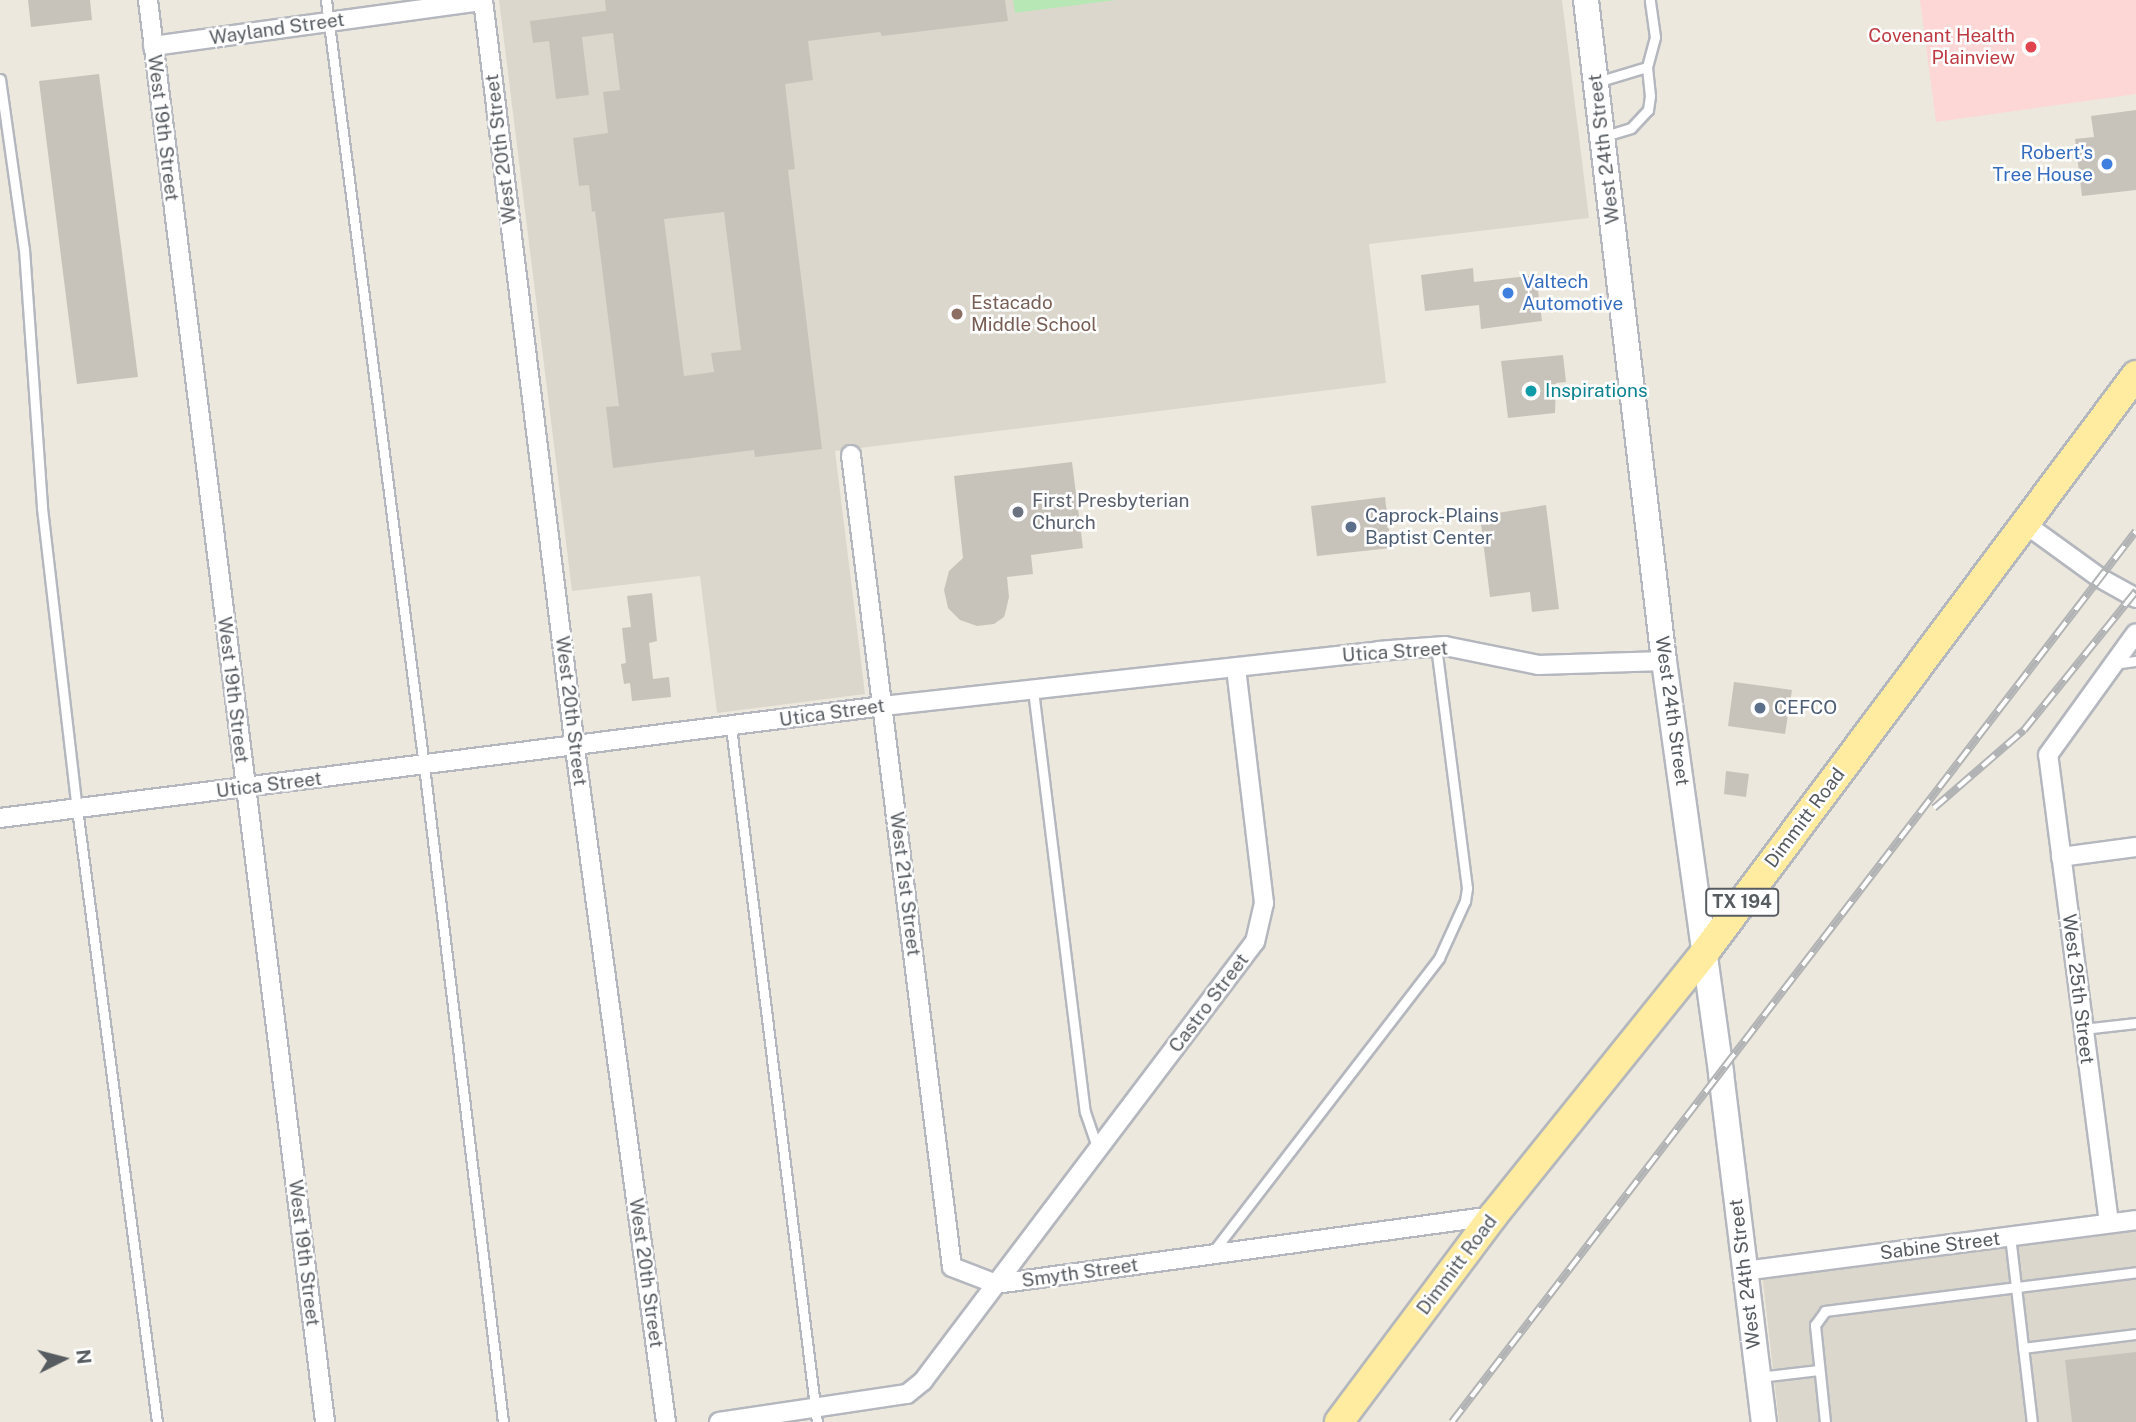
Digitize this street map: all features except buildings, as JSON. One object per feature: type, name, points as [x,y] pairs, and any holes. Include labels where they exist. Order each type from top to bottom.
[{"type":"main road","name":"West 24th Street","points":[[1586,0],[1664,661],[1705,952],[1763,1422]]},
{"type":"main road","name":"Dimmitt Road","points":[[1339,1422],[1493,1216],[1705,952],[2136,375]]},
{"type":"street","name":"West 19th Street","points":[[148,0],[325,1422]]},
{"type":"street","name":"Wayland Street","points":[[153,46],[483,1]]},
{"type":"street","name":"West 20th Street","points":[[483,1],[575,748],[666,1422]]},
{"type":"street","name":"West 21st Street","points":[[851,455],[952,1267],[996,1284]]},
{"type":"street","points":[[2024,523],[2100,578],[2136,598]]},
{"type":"street","points":[[2113,664],[2136,633]]},
{"type":"street","name":"Utica Street","points":[[0,818],[575,748],[883,706],[1436,646],[1538,665],[1664,661]]},
{"type":"street","name":"West 25th Street","points":[[2109,1223],[2048,755],[2113,664]]},
{"type":"street","name":"Castro Street","points":[[996,1284],[1255,942],[1264,903],[1236,668]]},
{"type":"street","points":[[2061,857],[2136,848]]},
{"type":"street","name":"Smyth Street","points":[[719,1422],[816,1415],[907,1394],[923,1381],[996,1284],[1493,1216]]},
{"type":"street","name":"Sabine Street","points":[[1744,1271],[2136,1220]]},
{"type":"lane","points":[[326,0],[424,766],[503,1422]]},
{"type":"lane","points":[[1602,137],[1631,128],[1648,110],[1650,96],[1647,66],[1655,37],[1650,0]]},
{"type":"lane","points":[[1596,83],[1647,66]]},
{"type":"lane","points":[[0,79],[24,249],[42,508],[157,1422]]},
{"type":"lane","points":[[1211,1255],[1439,958],[1465,901],[1466,888],[1436,646]]},
{"type":"lane","points":[[2113,664],[2136,662]]},
{"type":"lane","points":[[1033,690],[1085,1112],[1098,1149]]},
{"type":"lane","points":[[731,727],[816,1415]]},
{"type":"lane","points":[[2083,1029],[2136,1023]]},
{"type":"lane","points":[[2010,1236],[2032,1422]]},
{"type":"lane","points":[[1825,1422],[1815,1325],[1825,1311],[2136,1272]]},
{"type":"lane","points":[[2023,1348],[2136,1334]]},
{"type":"lane","points":[[1758,1377],[1819,1370]]},
{"type":"shaded area","name":"Estacado Middle School","points":[[499,0],[1562,0],[1589,218],[1369,244],[1386,383],[835,451],[865,694],[717,713],[700,576],[572,591]]},
{"type":"shaded area","name":"Covenant Health Plainview","points":[[1920,0],[2136,0],[2136,94],[1936,122]]},
{"type":"shaded area","points":[[2136,1230],[2136,1422],[1779,1422],[1762,1274]]},
{"type":"green space","points":[[1013,0],[1116,0],[1015,13]]},
{"type":"railway","points":[[1452,1422],[2136,531]]},
{"type":"railway","points":[[1934,808],[2024,730],[2136,591]]},
{"type":"place","name":"Covenant Health Plainview","points":[[2031,47]]},
{"type":"place","name":"Robert's Tree House","points":[[2107,164]]},
{"type":"place","name":"Valtech Automotive","points":[[1508,293]]},
{"type":"place","name":"Estacado Middle School","points":[[957,314]]},
{"type":"place","name":"Inspirations","points":[[1531,391]]},
{"type":"place","name":"First Presbyterian Church","points":[[1018,512]]},
{"type":"place","name":"Caprock-Plains Baptist Center","points":[[1351,527]]},
{"type":"place","name":"CEFCO","points":[[1760,708]]}]
